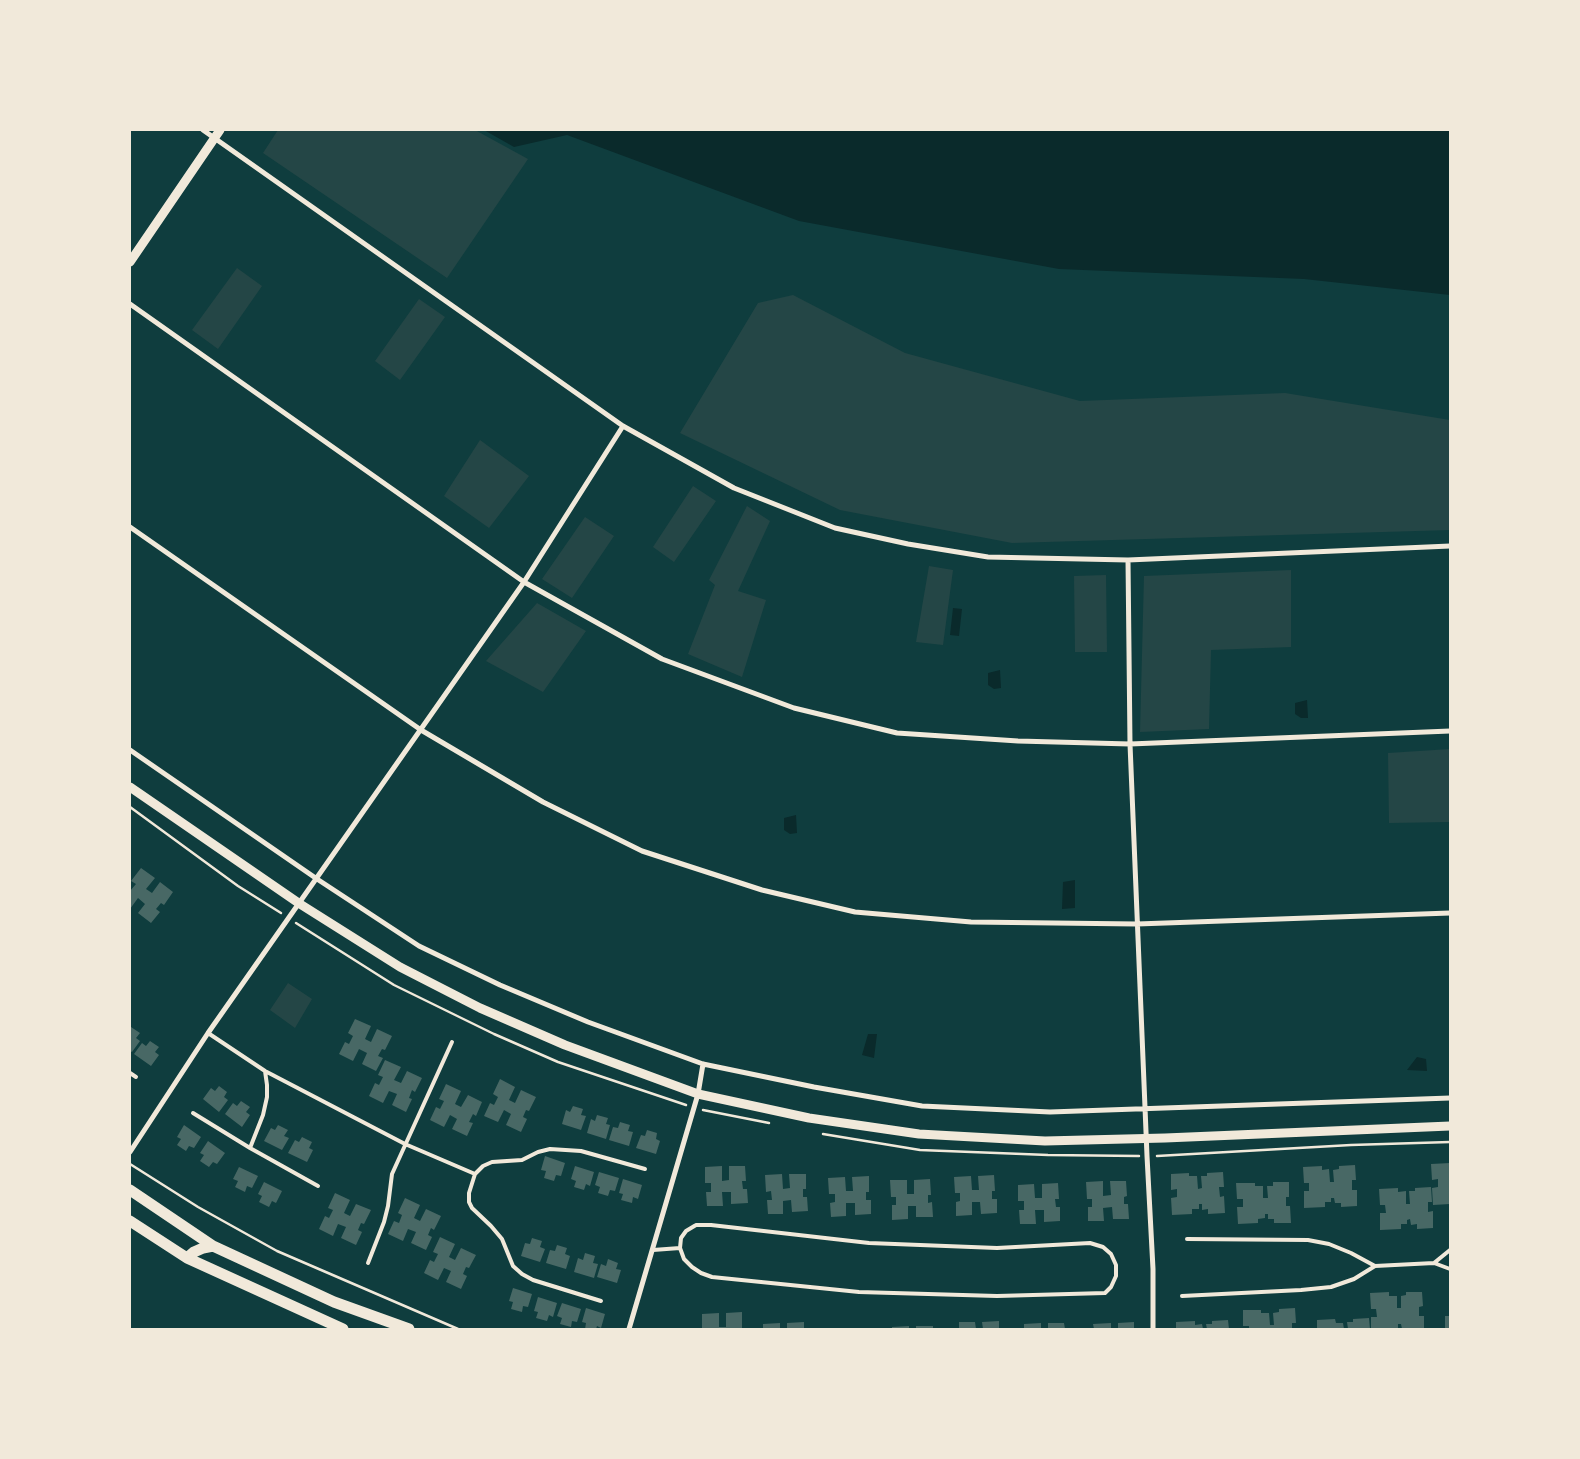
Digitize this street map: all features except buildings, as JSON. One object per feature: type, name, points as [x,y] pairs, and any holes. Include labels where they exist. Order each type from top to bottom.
[{"type":"main road","points":[[130,1190],[213,1246],[334,1302],[409,1329]]},
{"type":"main road","points":[[130,1221],[187,1258],[343,1329]]},
{"type":"main road","points":[[187,1258],[199,1250],[213,1246]]},
{"type":"street","points":[[202,130],[623,426],[734,488],[835,528],[908,544],[988,557],[1128,560],[1450,546]]},
{"type":"street","points":[[130,262],[220,130]]},
{"type":"street","points":[[130,304],[524,582],[662,660],[794,708],[897,733],[1018,741],[1130,744],[1450,732]]},
{"type":"street","points":[[130,1152],[208,1033],[524,582],[623,426]]},
{"type":"street","points":[[130,527],[422,730],[543,802],[642,851],[762,890],[855,912],[971,922],[1137,924],[1450,913]]},
{"type":"street","points":[[1128,560],[1130,744],[1153,1269],[1153,1329]]},
{"type":"street","points":[[130,750],[317,879],[419,946],[500,986],[588,1022],[703,1064],[922,1106],[1050,1112],[1450,1098]]},
{"type":"street","points":[[130,786],[300,904],[400,967],[480,1008],[565,1045],[698,1094],[809,1118],[919,1134],[1045,1141],[1146,1139],[1450,1126]]},
{"type":"street","points":[[630,1329],[698,1094],[703,1064]]},
{"type":"lane","points":[[208,1033],[265,1071],[405,1144],[475,1174]]},
{"type":"lane","points":[[368,1263],[384,1222],[392,1174],[452,1042]]},
{"type":"lane","points":[[250,1148],[263,1115],[267,1097],[265,1071]]},
{"type":"lane","points":[[130,1073],[136,1077]]},
{"type":"lane","points":[[193,1113],[318,1186]]},
{"type":"lane","points":[[601,1302],[533,1280],[513,1266],[502,1239],[472,1208],[469,1202],[469,1193],[475,1174],[483,1166],[492,1162],[522,1160],[538,1152],[557,1149],[581,1151],[645,1169]]},
{"type":"lane","points":[[696,1225],[869,1243],[998,1248],[1090,1244],[1103,1247],[1111,1254],[1116,1265],[1116,1276],[1111,1287],[1105,1293],[997,1296],[859,1292],[712,1277],[692,1267],[684,1259],[680,1248],[681,1238],[686,1231],[696,1225]]},
{"type":"lane","points":[[1187,1239],[1308,1240],[1329,1244],[1375,1266]]},
{"type":"lane","points":[[653,1250],[680,1248]]},
{"type":"lane","points":[[1434,1263],[1450,1250]]},
{"type":"lane","points":[[1182,1296],[1331,1287],[1354,1279],[1375,1266],[1434,1263],[1450,1269]]},
{"type":"path","points":[[130,1164],[198,1207],[277,1251],[458,1329]]},
{"type":"shaded area","points":[[278,130],[475,130],[528,159],[447,278],[263,153]]},
{"type":"shaded area","points":[[484,130],[1450,130],[1450,295],[1304,279],[1059,269],[799,221],[567,135],[514,147]]},
{"type":"shaded area","points":[[237,268],[262,286],[218,349],[192,330]]},
{"type":"shaded area","points":[[793,295],[905,353],[1080,401],[1285,393],[1450,420],[1450,530],[1012,543],[840,510],[680,433],[758,303]]},
{"type":"shaded area","points":[[419,299],[445,317],[400,380],[375,361]]},
{"type":"shaded area","points":[[480,440],[529,476],[489,528],[444,496]]},
{"type":"shaded area","points":[[693,486],[716,501],[674,562],[653,547]]},
{"type":"shaded area","points":[[747,506],[770,521],[738,591],[766,600],[742,677],[688,654],[715,585],[709,580]]},
{"type":"shaded area","points":[[585,517],[614,536],[572,598],[542,579]]},
{"type":"shaded area","points":[[929,566],[953,570],[943,645],[916,642]]},
{"type":"shaded area","points":[[1291,570],[1291,647],[1211,650],[1209,729],[1140,732],[1144,576]]},
{"type":"shaded area","points":[[1106,575],[1107,652],[1075,652],[1074,576]]},
{"type":"shaded area","points":[[537,603],[586,631],[543,692],[486,661]]},
{"type":"shaded area","points":[[953,608],[962,609],[959,636],[950,635]]},
{"type":"shaded area","points":[[1000,670],[1001,688],[994,689],[988,685],[988,673]]},
{"type":"shaded area","points":[[1307,700],[1308,718],[1301,718],[1295,714],[1295,703]]},
{"type":"shaded area","points":[[1450,749],[1450,822],[1389,823],[1388,753]]},
{"type":"shaded area","points":[[796,815],[797,833],[790,834],[784,830],[784,818]]},
{"type":"shaded area","points":[[1075,880],[1075,908],[1062,909],[1063,882]]},
{"type":"shaded area","points":[[288,983],[312,999],[295,1028],[270,1010]]},
{"type":"shaded area","points":[[868,1034],[877,1034],[874,1058],[862,1055]]},
{"type":"shaded area","points":[[1417,1057],[1426,1059],[1427,1071],[1407,1070]]}]
